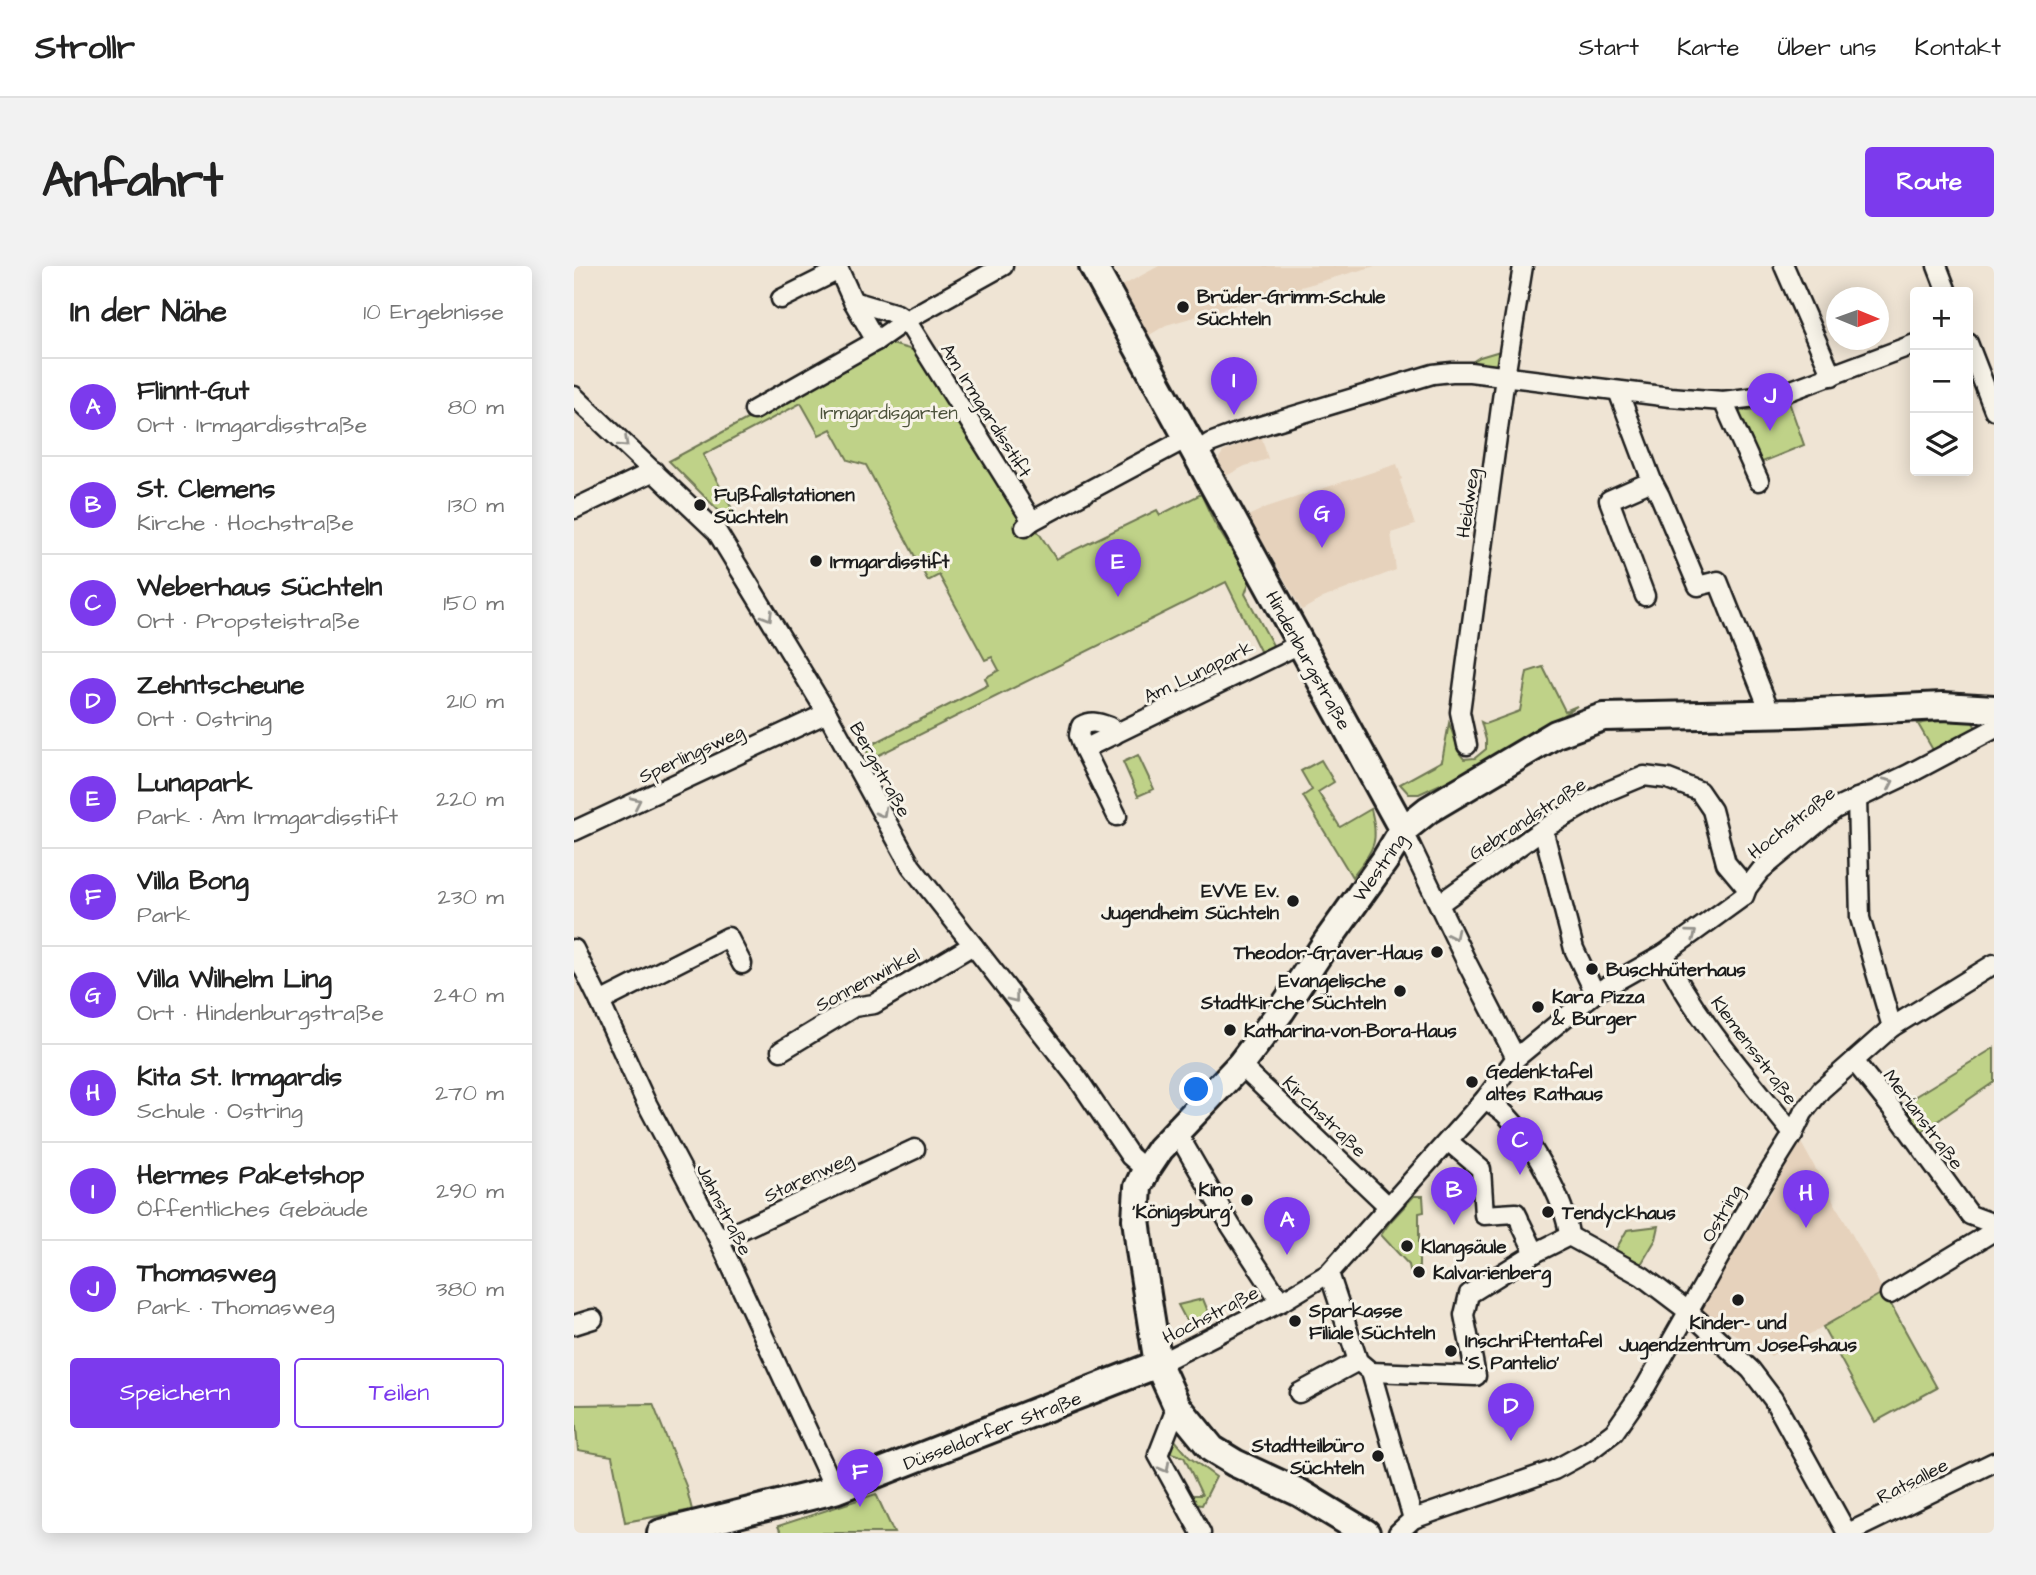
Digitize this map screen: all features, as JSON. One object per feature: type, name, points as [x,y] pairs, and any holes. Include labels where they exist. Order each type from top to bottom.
[{"type":"main road","name":"Hindenburgstraße","points":[[1093,266],[1403,830]]},
{"type":"main road","name":"Westring","points":[[1366,1533],[1300,1493],[1235,1463],[1212,1449],[1177,1406],[1158,1364],[1136,1219],[1139,1186],[1160,1149],[1240,1065],[1281,1011],[1403,830],[1428,810],[1556,734],[1603,717],[1943,706],[1994,709]]},
{"type":"main road","name":"Düsseldorfer Straße","points":[[661,1533],[835,1490],[1158,1364]]},
{"type":"street","points":[[754,410],[1003,266]]},
{"type":"street","name":"Heidweg","points":[[1467,745],[1460,712],[1522,266]]},
{"type":"street","points":[[1784,266],[1832,376]]},
{"type":"street","points":[[1937,266],[1945,287]]},
{"type":"street","points":[[781,299],[839,270],[876,341]]},
{"type":"street","points":[[853,301],[897,314],[906,320]]},
{"type":"street","name":"Am Irmgardisstift","points":[[906,320],[1028,524],[1191,446],[1210,443],[1433,374],[1452,372],[1723,401],[1781,394],[1910,346]]},
{"type":"street","points":[[1971,350],[1994,411]]},
{"type":"street","points":[[1618,391],[1651,481],[1698,586],[1718,580],[1771,713]]},
{"type":"street","name":"Bergstraße","points":[[574,396],[717,532],[827,713],[911,866],[1078,1079],[1130,1156],[1146,1170]]},
{"type":"street","points":[[1723,401],[1759,481]]},
{"type":"street","points":[[574,509],[654,471]]},
{"type":"street","points":[[1645,596],[1609,500],[1651,481]]},
{"type":"street","name":"Am Lunapark","points":[[1117,816],[1084,749],[1300,644]]},
{"type":"street","name":"Sperlingsweg","points":[[574,831],[827,713]]},
{"type":"street","name":"Hochstraße","points":[[1158,1364],[1277,1295],[1329,1273],[1384,1202],[1448,1141],[1516,1058],[1595,993],[1664,954],[1744,896],[1761,870],[1836,809],[1994,729]]},
{"type":"street","name":"Gebrandstraße","points":[[1439,904],[1543,829],[1608,791],[1644,776],[1668,779],[1699,791],[1712,810],[1726,863],[1747,888]]},
{"type":"street","points":[[1857,798],[1860,918],[1892,1027]]},
{"type":"street","points":[[1543,829],[1574,949],[1595,993]]},
{"type":"street","name":"Hindenburgstraße","points":[[1403,830],[1516,1058]]},
{"type":"street","points":[[600,1002],[729,937],[742,964]]},
{"type":"street","name":"Sonnenwinkel","points":[[781,1051],[854,1007],[874,1004],[973,945]]},
{"type":"street","name":"Jahnstraße","points":[[574,949],[645,1100],[719,1240],[835,1490]]},
{"type":"street","name":"Klemensstraße","points":[[1664,954],[1720,1042],[1793,1134]]},
{"type":"street","name":"Ostring","points":[[1398,1533],[1413,1519],[1554,1470],[1589,1451],[1615,1432],[1646,1386],[1803,1113],[1821,1090],[1892,1027],[1994,964]]},
{"type":"street","name":"Merianstraße","points":[[1854,1060],[1970,1215],[1994,1224]]},
{"type":"street","name":"Kirchstraße","points":[[1240,1065],[1384,1202]]},
{"type":"street","points":[[1485,1099],[1503,1112],[1525,1140],[1557,1192],[1568,1221],[1569,1236]]},
{"type":"street","points":[[1177,1130],[1231,1226],[1277,1295]]},
{"type":"street","points":[[1448,1141],[1481,1170],[1484,1215],[1516,1213],[1535,1253]]},
{"type":"street","name":"Starenweg","points":[[719,1240],[915,1149]]},
{"type":"street","points":[[1890,1294],[1994,1231]]},
{"type":"street","points":[[1299,1393],[1365,1367],[1476,1376],[1464,1315],[1469,1294],[1535,1253],[1569,1236]]},
{"type":"street","points":[[1569,1236],[1642,1276],[1688,1311],[1751,1370],[1773,1399],[1848,1533]]},
{"type":"street","points":[[1329,1273],[1365,1367],[1413,1519]]},
{"type":"street","points":[[574,1325],[593,1319]]},
{"type":"street","points":[[1177,1406],[1158,1455],[1199,1529]]},
{"type":"street","name":"Ratsallee","points":[[1848,1533],[1871,1529],[1994,1462]]},
{"type":"shaded area","name":"Brüder-Grimm-Schule Süchteln","points":[[1159,266],[1375,266],[1166,325],[1148,336],[1122,286]]},
{"type":"shaded area","points":[[1261,435],[1268,459],[1245,466],[1226,476],[1219,465],[1223,452]]},
{"type":"shaded area","points":[[1397,464],[1415,525],[1391,533],[1396,570],[1323,598],[1302,610],[1248,516],[1267,507]]},
{"type":"shaded area","points":[[1799,1139],[1884,1292],[1771,1356],[1698,1312],[1750,1220],[1754,1222],[1793,1155]]},
{"type":"green space","name":"Irmgardisgarten","points":[[888,343],[920,352],[1056,559],[1157,510],[1160,515],[1201,494],[1214,522],[1250,580],[1245,594],[1274,647],[1261,653],[1226,582],[871,759],[865,748],[988,685],[985,678],[999,670],[992,657],[985,660],[939,575],[928,581],[866,465],[848,460],[831,429],[819,435],[801,403],[703,455],[736,516],[728,520],[669,461]]},
{"type":"green space","points":[[1500,351],[1497,370],[1472,368],[1472,362],[1480,357]]},
{"type":"green space","points":[[1789,402],[1804,445],[1760,463],[1735,418],[1740,411],[1774,407]]},
{"type":"green space","points":[[1543,667],[1565,711],[1577,706],[1495,759],[1419,794],[1409,794],[1400,784],[1442,761],[1449,723],[1464,759],[1475,758],[1486,749],[1481,722],[1485,724],[1520,711],[1527,672]]},
{"type":"green space","points":[[1969,715],[1976,728],[1933,750],[1918,724]]},
{"type":"green space","points":[[1138,755],[1154,789],[1138,796],[1123,762]]},
{"type":"green space","points":[[1321,760],[1334,782],[1318,792],[1340,827],[1371,809],[1375,831],[1373,846],[1352,877],[1303,796],[1312,790],[1301,771]]},
{"type":"green space","points":[[1994,1048],[1994,1082],[1920,1133],[1901,1105]]},
{"type":"green space","points":[[1414,1196],[1423,1196],[1424,1212],[1419,1213],[1419,1267],[1414,1269],[1414,1275],[1411,1275],[1409,1265],[1381,1235]]},
{"type":"green space","points":[[1659,1226],[1656,1239],[1640,1266],[1615,1251],[1627,1230]]},
{"type":"green space","points":[[1884,1292],[1937,1388],[1875,1422],[1823,1327]]},
{"type":"green space","points":[[1203,1299],[1212,1321],[1204,1324],[1186,1320],[1178,1305]]},
{"type":"green space","points":[[653,1404],[686,1486],[692,1510],[625,1522],[612,1456],[578,1450],[574,1405]]},
{"type":"green space","points":[[1169,1433],[1189,1457],[1216,1477],[1202,1505],[1193,1504],[1189,1495],[1202,1495],[1184,1457],[1165,1451]]},
{"type":"green space","points":[[876,1494],[894,1533],[781,1533],[778,1526]]},
{"type":"place","name":"Brüder-Grimm-Schule Süchteln","points":[[1183,307]]},
{"type":"place","name":"Hermes Paketshop","points":[[1234,415]]},
{"type":"place","name":"Thomasweg","points":[[1770,431]]},
{"type":"place","name":"Fußfallstationen Süchteln","points":[[700,505]]},
{"type":"place","name":"Villa Wilhelm Ling","points":[[1322,548]]},
{"type":"place","name":"Irmgardisstift","points":[[816,561]]},
{"type":"place","name":"Lunapark","points":[[1118,597]]},
{"type":"place","name":"EVVE Ev. Jugendheim Süchteln","points":[[1293,901]]},
{"type":"place","name":"Theodor-Graver-Haus","points":[[1437,952]]},
{"type":"place","name":"Buschhüterhaus","points":[[1592,969]]},
{"type":"place","name":"Evangelische Stadtkirche Süchteln","points":[[1400,991]]},
{"type":"place","name":"Kara Pizza & Burger","points":[[1538,1007]]},
{"type":"place","name":"Katharina-von-Bora-Haus","points":[[1230,1030]]},
{"type":"place","name":"Gedenktafel altes Rathaus","points":[[1472,1082]]},
{"type":"place","name":"Weberhaus Süchteln","points":[[1520,1175]]},
{"type":"place","name":"Kino 'Königsburg'","points":[[1247,1200]]},
{"type":"place","name":"Tendyckhaus","points":[[1548,1212]]},
{"type":"place","name":"St. Clemens","points":[[1454,1225]]},
{"type":"place","name":"Kita St. Irmgardis","points":[[1806,1228]]},
{"type":"place","name":"Klangsäule","points":[[1407,1246]]},
{"type":"place","name":"Flinnt-Gut","points":[[1287,1255]]},
{"type":"place","name":"Kalvarienberg","points":[[1419,1272]]},
{"type":"place","name":"Kinder- und Jugendzentrum Josefshaus","points":[[1738,1300]]},
{"type":"place","name":"Sparkasse Filiale Süchteln","points":[[1295,1321]]},
{"type":"place","name":"Inschriftentafel 'S. Pantelio'","points":[[1451,1351]]},
{"type":"place","name":"Zehntscheune","points":[[1511,1441]]},
{"type":"place","name":"Stadtteilbüro Süchteln","points":[[1378,1456]]},
{"type":"place","name":"Villa Bong","points":[[860,1507]]}]
